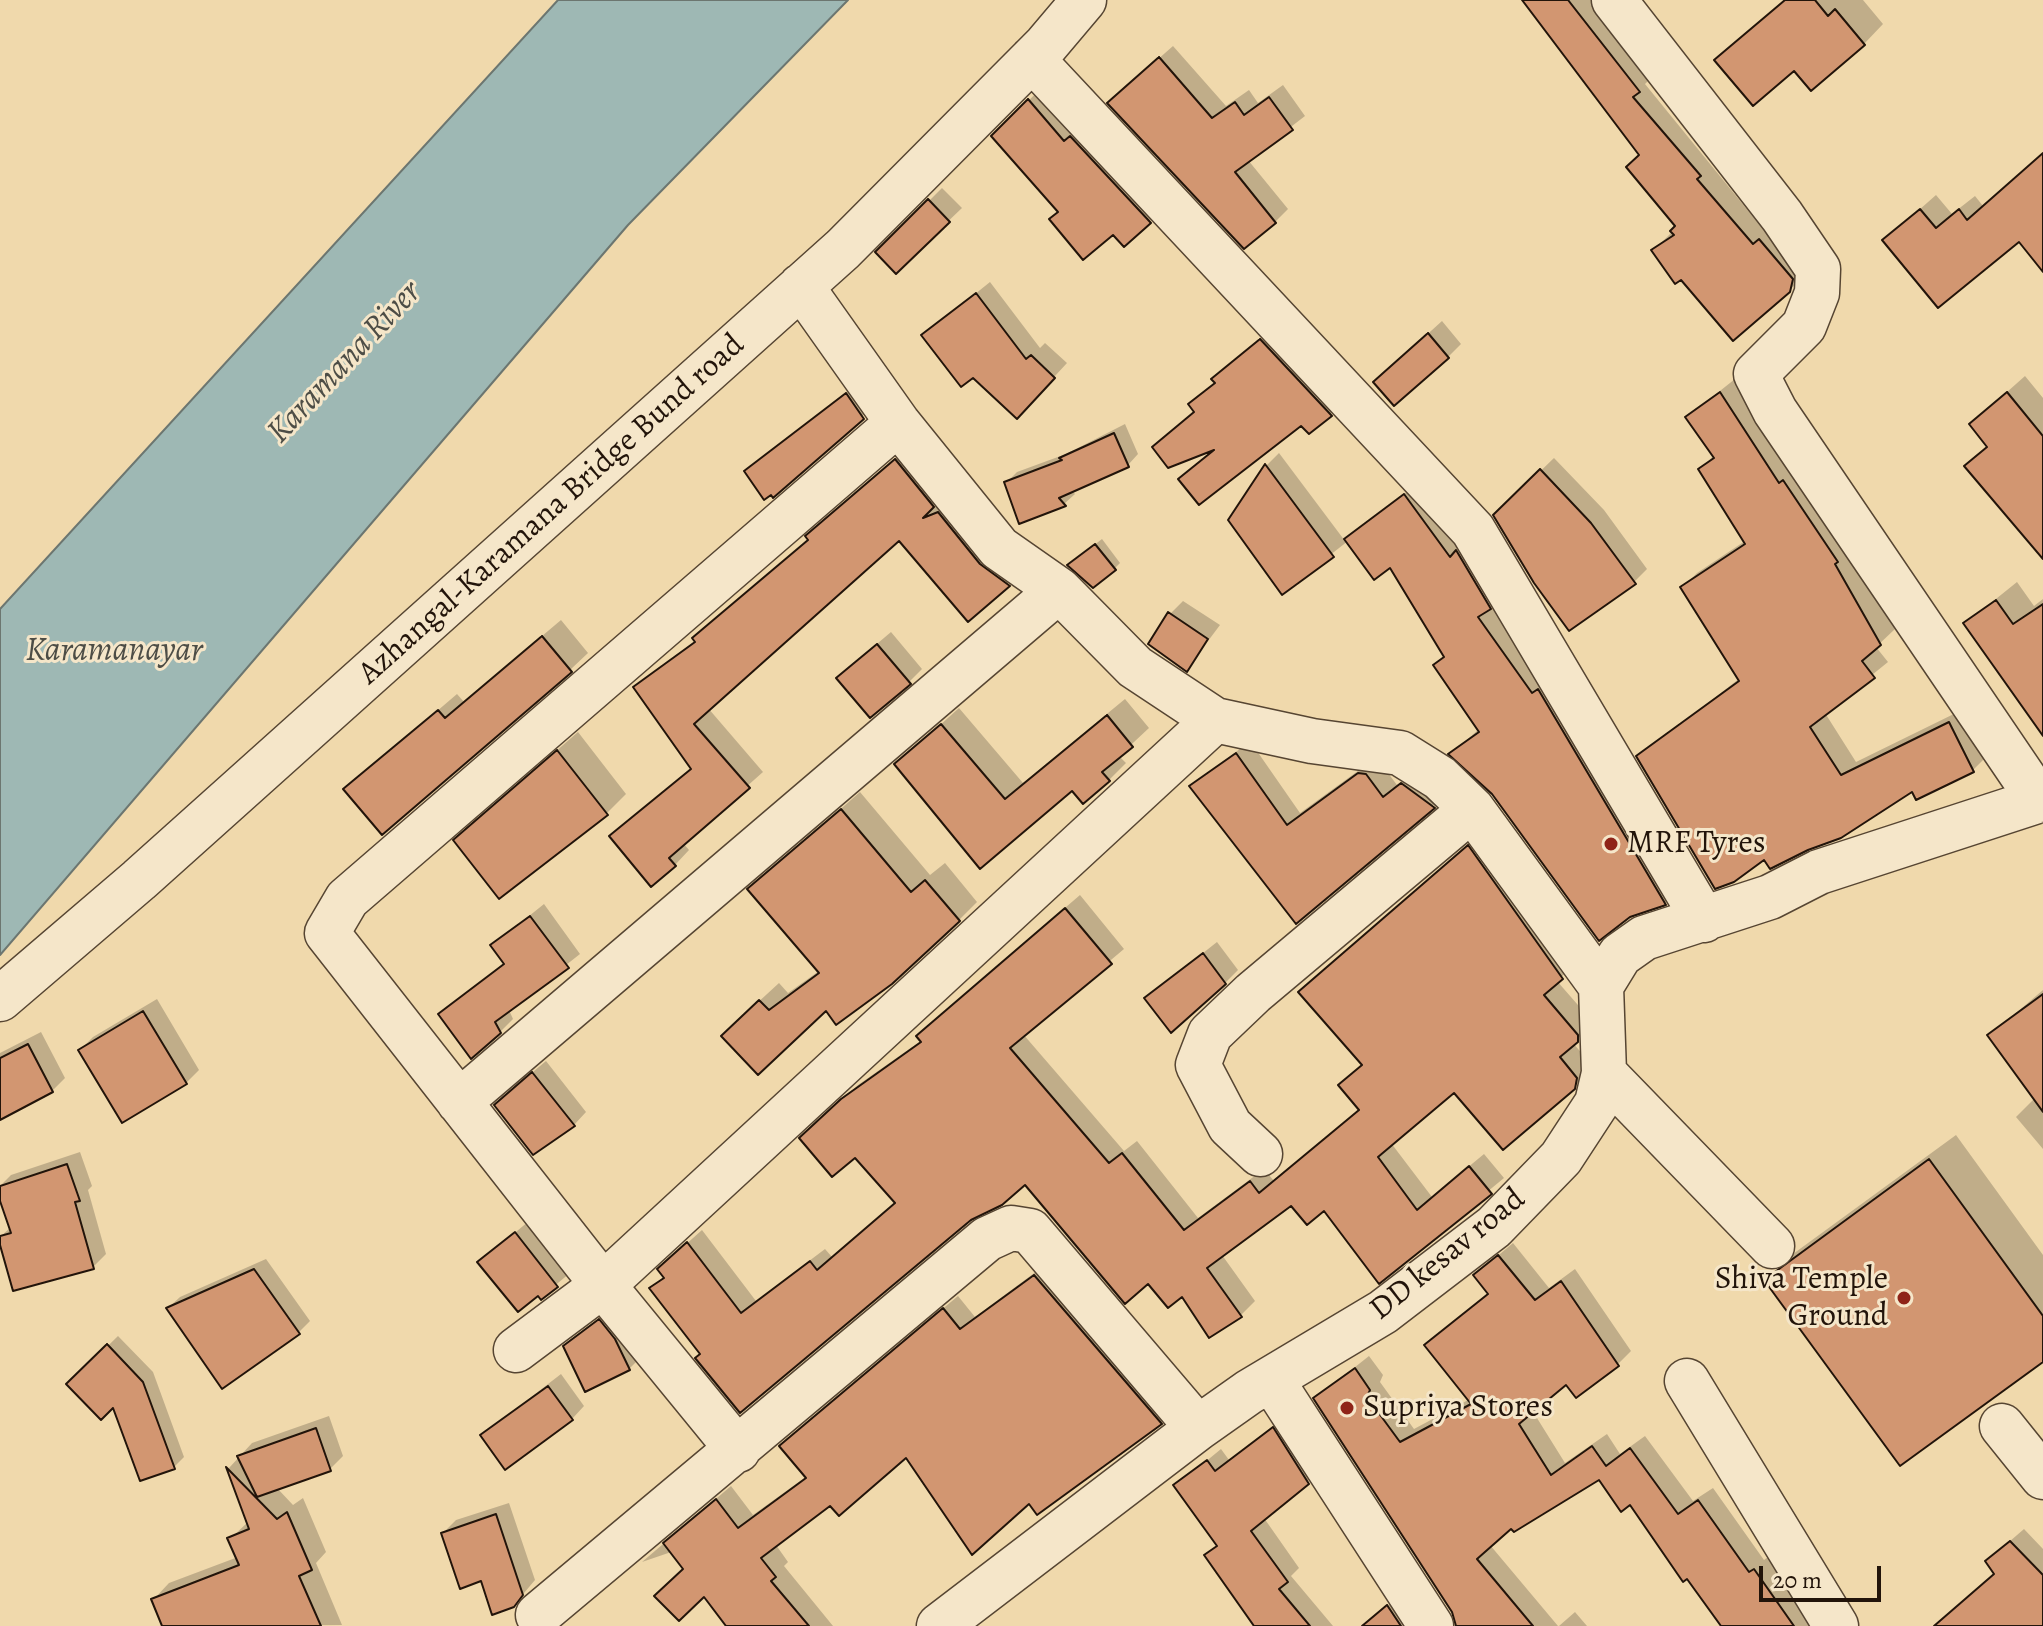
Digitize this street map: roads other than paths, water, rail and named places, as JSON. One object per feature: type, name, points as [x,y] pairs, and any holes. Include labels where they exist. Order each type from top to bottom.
[{"type":"street","name":"Azhangal-Karamana Bridge Bund road","points":[[0,999],[139,880],[843,249],[1032,59],[1084,0]]},
{"type":"street","points":[[801,286],[898,423],[999,548],[1059,590],[1135,667],[1215,720],[1312,741],[1400,753],[1440,778],[1472,809],[1601,986],[1620,955],[1644,938],[1770,897],[1819,872],[2041,800],[1775,411],[1756,374],[1804,326],[1817,293],[1818,269],[1782,216],[1614,0]]},
{"type":"street","points":[[1032,59],[1473,530],[1704,920]]},
{"type":"street","points":[[738,1450],[603,1285],[327,933],[347,899],[898,423]]},
{"type":"street","points":[[459,1102],[1059,590]]},
{"type":"street","points":[[516,1350],[603,1285],[1215,720]]},
{"type":"street","points":[[1260,1154],[1230,1126],[1198,1065],[1210,1034],[1253,993],[1472,809]]},
{"type":"street","name":"DD kesav road","points":[[939,1626],[1198,1428],[1271,1379],[1383,1312],[1494,1227],[1561,1158],[1597,1103],[1604,1073],[1601,986]]},
{"type":"street","points":[[1604,1073],[1772,1246]]},
{"type":"street","points":[[538,1615],[987,1239],[1011,1228],[1030,1231],[1198,1428]]},
{"type":"street","points":[[1271,1379],[1431,1626]]},
{"type":"street","points":[[1687,1381],[1836,1626]]},
{"type":"street","points":[[2002,1426],[2043,1477]]},
{"type":"water","name":"Karamanayar","points":[[558,0],[848,0],[628,225],[0,955],[0,609]]},
{"type":"place","name":"MRF Tyres","points":[[1611,844]]},
{"type":"place","name":"Shiva Temple Ground","points":[[1904,1298]]},
{"type":"place","name":"Supriya Stores","points":[[1347,1408]]},
{"type":"water label","name":"Karamana River","points":[[345,363]]}]
